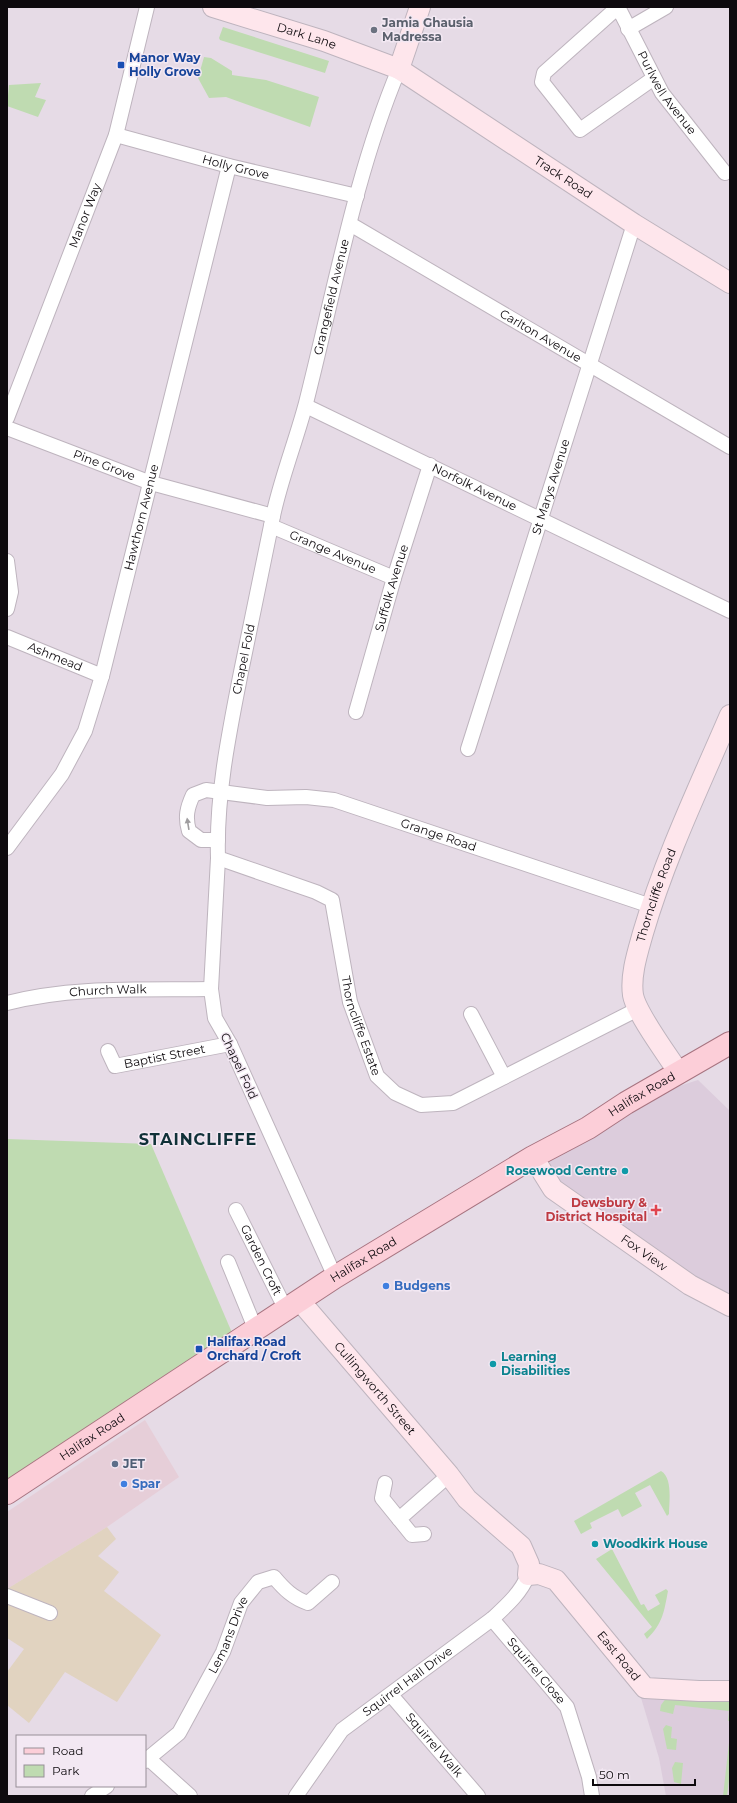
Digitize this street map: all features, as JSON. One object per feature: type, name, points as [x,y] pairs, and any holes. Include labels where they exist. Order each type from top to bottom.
[{"type":"main road","name":"Halifax Road","points":[[7,1493],[255,1328],[292,1306],[335,1277],[533,1157],[588,1128],[626,1102],[730,1044]]},
{"type":"street","name":"Manor Way","points":[[7,418],[116,135],[147,7]]},
{"type":"street","name":"Dark Lane","points":[[213,7],[324,41],[399,69]]},
{"type":"street","points":[[399,69],[420,7]]},
{"type":"street","points":[[618,7],[544,73],[542,82],[580,130],[654,78]]},
{"type":"street","name":"Purlwell Avenue","points":[[618,7],[662,93],[725,173]]},
{"type":"street","points":[[628,29],[666,7]]},
{"type":"street","name":"Grangefield Avenue","points":[[272,521],[306,406],[357,196],[388,96],[399,69]]},
{"type":"street","name":"Track Road","points":[[399,69],[634,224],[730,283]]},
{"type":"street","name":"Holly Grove","points":[[116,135],[229,166],[357,196]]},
{"type":"street","name":"Hawthorn Avenue","points":[[7,848],[62,774],[85,731],[102,676],[229,166]]},
{"type":"street","name":"Carlton Avenue","points":[[350,224],[730,447]]},
{"type":"street","name":"St Marys Avenue","points":[[468,749],[539,520],[634,224]]},
{"type":"street","name":"Norfolk Avenue","points":[[306,406],[430,465],[539,520],[730,611]]},
{"type":"street","name":"Pine Grove","points":[[7,428],[151,483],[272,521]]},
{"type":"street","name":"Suffolk Avenue","points":[[356,712],[394,578],[430,465]]},
{"type":"street","name":"Grange Avenue","points":[[272,521],[394,578]]},
{"type":"street","name":"Chapel Fold","points":[[272,521],[234,709],[220,792],[211,989],[215,1018],[230,1044],[335,1277]]},
{"type":"street","points":[[7,561],[12,592],[7,609]]},
{"type":"street","name":"Ashmead","points":[[7,637],[102,676]]},
{"type":"street","name":"Thorncliffe Road","points":[[679,1073],[638,1009],[633,995],[634,974],[651,906],[669,858],[730,715]]},
{"type":"street","points":[[218,840],[201,840],[189,831],[186,821],[187,806],[193,795],[206,790],[220,792]]},
{"type":"street","name":"Grange Road","points":[[220,792],[267,798],[306,797],[334,800],[651,906]]},
{"type":"street","name":"Thorncliffe Estate","points":[[218,858],[316,892],[332,900],[350,1002],[377,1076],[395,1093],[421,1105],[453,1103],[638,1009]]},
{"type":"street","name":"Church Walk","points":[[7,1003],[46,996],[94,991],[211,989]]},
{"type":"street","points":[[471,1014],[504,1077]]},
{"type":"street","name":"Baptist Street","points":[[108,1051],[115,1066],[230,1044]]},
{"type":"street","name":"Fox View","points":[[533,1157],[553,1189],[690,1285],[730,1306]]},
{"type":"street","name":"Garden Croft","points":[[236,1210],[292,1306]]},
{"type":"street","points":[[228,1262],[255,1328]]},
{"type":"street","name":"Cullingworth Street","points":[[292,1306],[449,1475],[467,1499],[521,1546],[529,1564],[528,1575]]},
{"type":"street","points":[[399,1519],[449,1475]]},
{"type":"street","points":[[384,1482],[382,1498],[412,1535],[424,1534]]},
{"type":"street","name":"East Road","points":[[528,1575],[540,1574],[556,1580],[645,1688],[730,1691]]},
{"type":"street","name":"Squirrel Hall Drive","points":[[296,1796],[342,1730],[492,1619],[508,1605],[524,1586],[528,1575]]},
{"type":"street","name":"Lemans Drive","points":[[147,1760],[179,1733],[223,1652],[241,1603],[258,1582],[274,1577],[284,1589],[297,1599],[308,1603],[332,1582]]},
{"type":"street","points":[[7,1596],[50,1613]]},
{"type":"street","name":"Squirrel Close","points":[[492,1619],[567,1706],[589,1777],[592,1796]]},
{"type":"street","name":"Squirrel Walk","points":[[391,1695],[478,1796]]},
{"type":"street","points":[[147,1760],[190,1796]]},
{"type":"street","points":[[92,1796],[106,1787]]},
{"type":"shaded area","name":"Dewsbury & District Hospital","points":[[698,1080],[730,1111],[730,1306],[612,1231],[533,1157],[626,1103]]},
{"type":"shaded area","points":[[145,1420],[179,1477],[107,1527],[7,1589],[7,1512]]},
{"type":"shaded area","points":[[107,1527],[116,1539],[98,1556],[119,1572],[104,1591],[161,1635],[117,1702],[65,1672],[29,1723],[7,1705],[7,1672],[24,1649],[7,1638],[7,1589]]},
{"type":"shaded area","points":[[639,1691],[730,1691],[730,1796],[666,1796],[659,1758]]},
{"type":"green space","points":[[223,27],[329,61],[325,73],[220,40],[219,38]]},
{"type":"green space","points":[[204,57],[211,58],[232,71],[232,75],[266,80],[319,97],[310,127],[226,97],[209,98],[198,78]]},
{"type":"green space","points":[[41,83],[35,97],[46,100],[38,117],[7,106],[9,85]]},
{"type":"green space","points":[[7,1139],[151,1144],[236,1342],[7,1493]]},
{"type":"green space","points":[[661,1471],[665,1474],[669,1485],[669,1514],[667,1516],[650,1485],[635,1493],[642,1506],[622,1517],[618,1509],[590,1523],[592,1528],[581,1534],[574,1521]]},
{"type":"green space","points":[[612,1549],[641,1605],[644,1604],[648,1611],[660,1604],[655,1595],[666,1589],[668,1591],[660,1622],[647,1639],[644,1634],[652,1627],[596,1559]]},
{"type":"green space","points":[[667,1697],[730,1702],[730,1721],[728,1721],[729,1711],[675,1705],[673,1714],[660,1711],[661,1705]]},
{"type":"green space","points":[[666,1725],[672,1727],[671,1738],[677,1739],[676,1750],[667,1749],[663,1729]]},
{"type":"green space","points":[[730,1734],[730,1772],[727,1796],[723,1796]]},
{"type":"green space","points":[[675,1762],[683,1763],[681,1784],[674,1782],[672,1768]]},
{"type":"place","name":"Jamia Ghausia Madressa","points":[[374,30]]},
{"type":"place","name":"Manor Way Holly Grove","points":[[121,65]]},
{"type":"place","name":"Rosewood Centre","points":[[625,1171]]},
{"type":"place","name":"Dewsbury & District Hospital","points":[[656,1210]]},
{"type":"place","name":"Budgens","points":[[386,1286]]},
{"type":"place","name":"Halifax Road Orchard / Croft","points":[[199,1349]]},
{"type":"place","name":"Learning Disabilities","points":[[493,1364]]},
{"type":"place","name":"JET","points":[[115,1464]]},
{"type":"place","name":"Spar","points":[[124,1484]]},
{"type":"place","name":"Woodkirk House","points":[[595,1544]]},
{"type":"district","name":"STAINCLIFFE","points":[[198,1139]]}]
